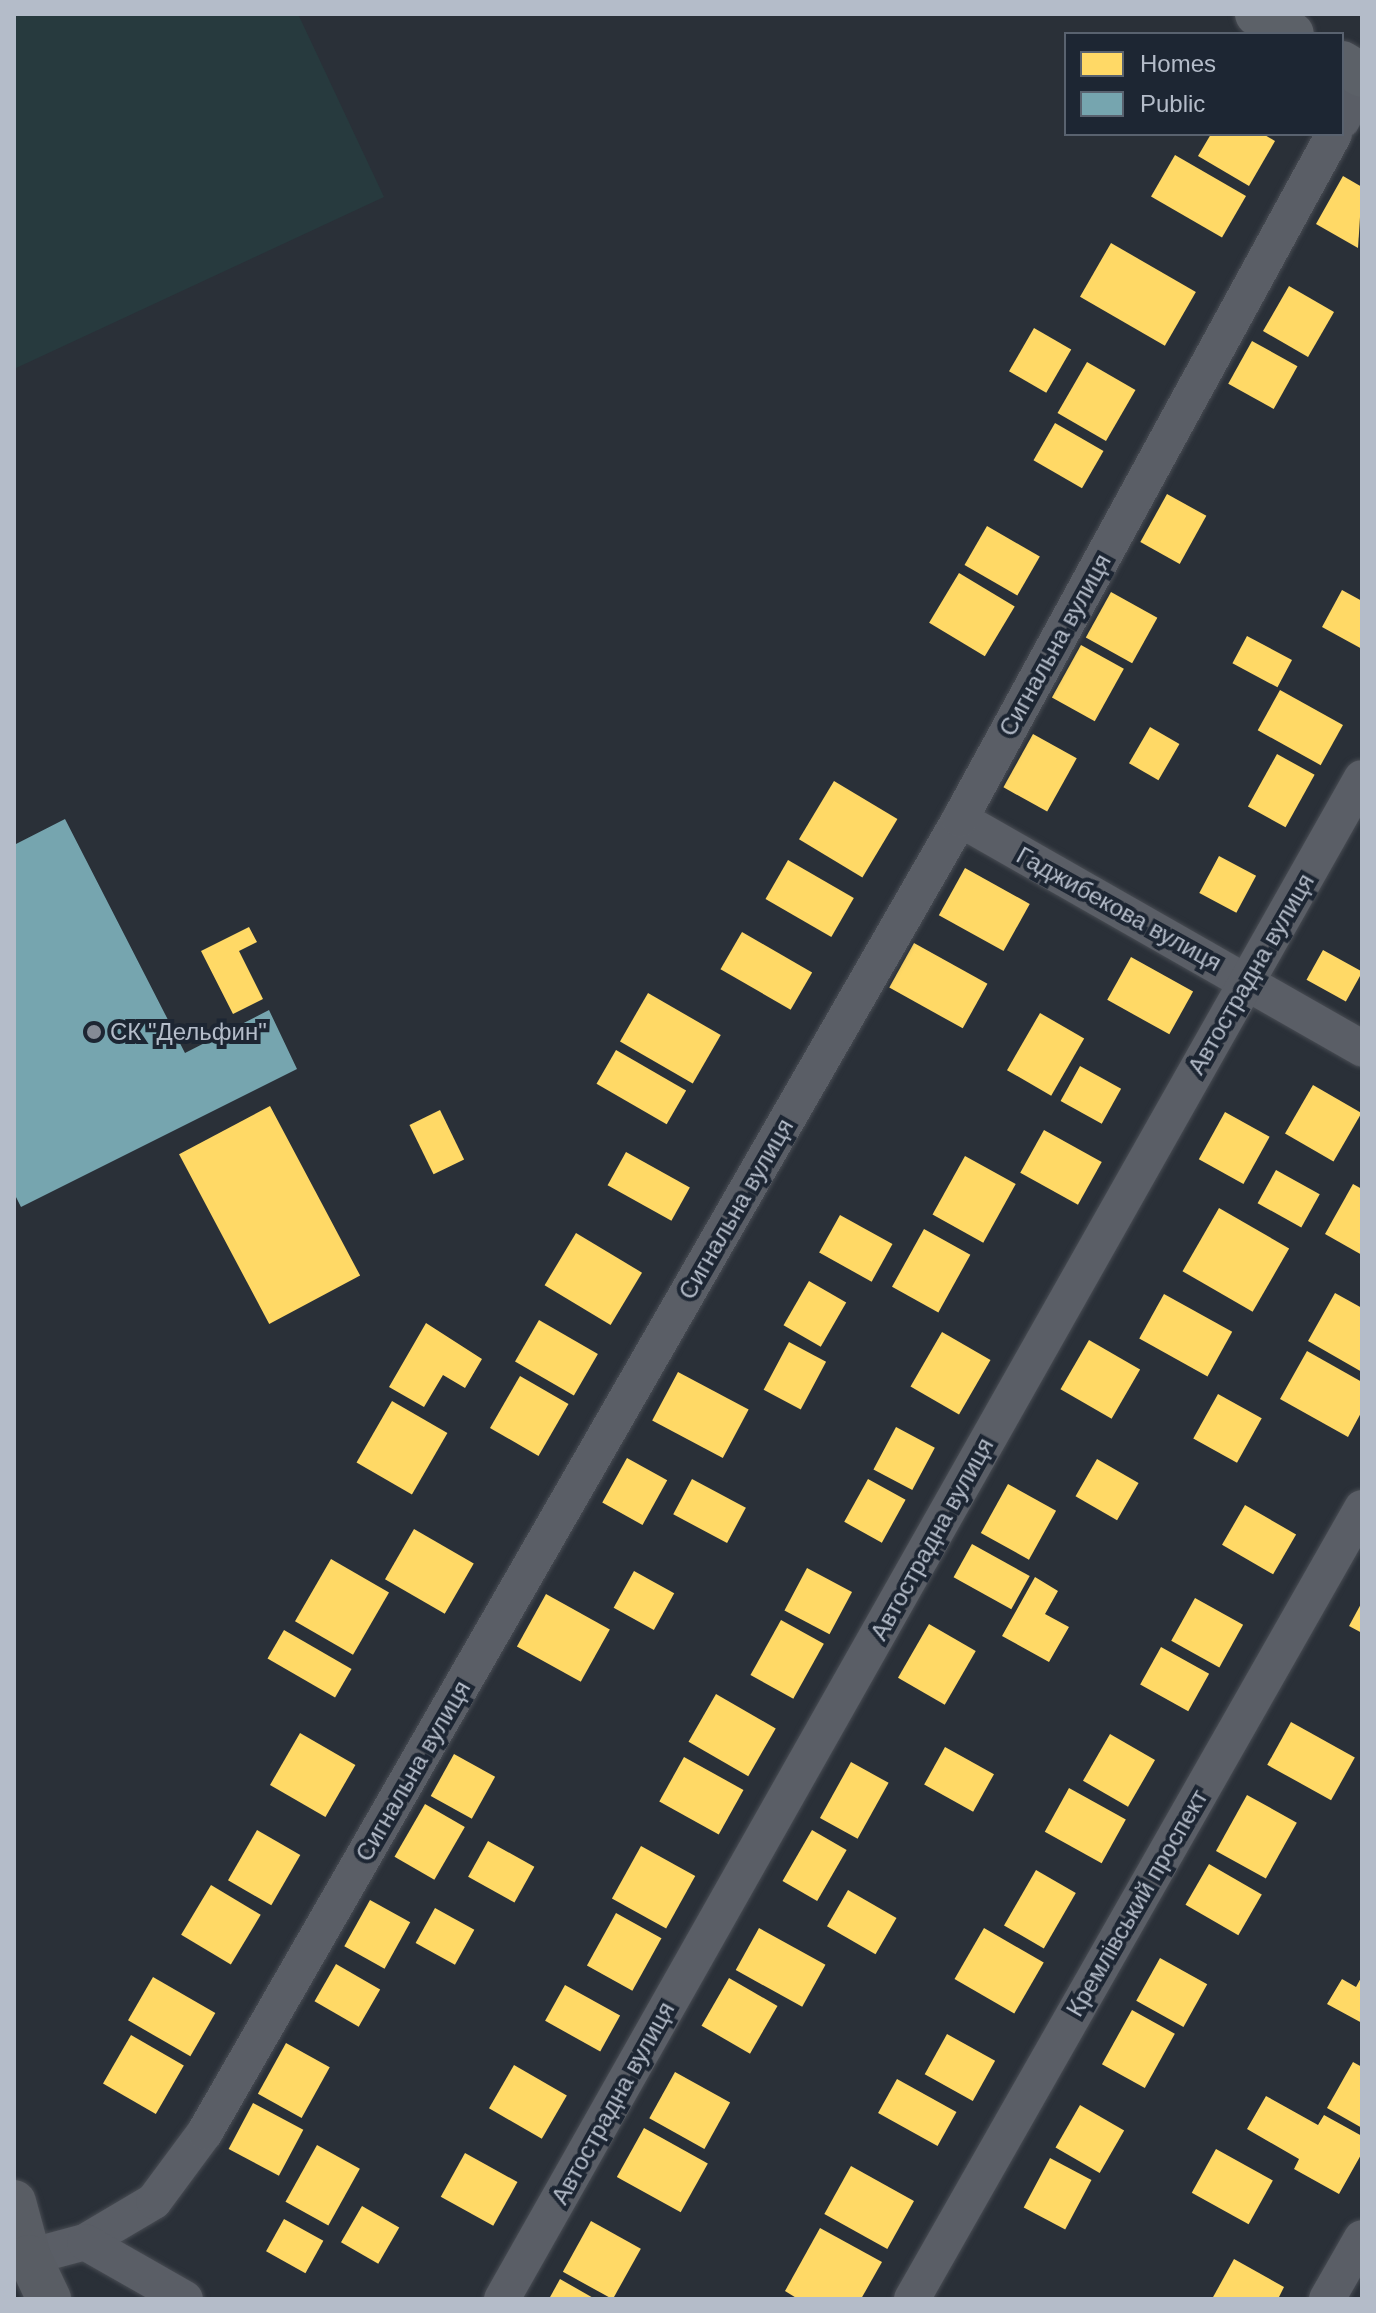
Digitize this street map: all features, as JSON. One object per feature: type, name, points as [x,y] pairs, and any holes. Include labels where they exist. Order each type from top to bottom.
[{"type":"main road","points":[[1257,14],[1288,32]]},
{"type":"main road","points":[[1344,64],[1362,75]]},
{"type":"street","points":[[1344,116],[1362,84]]},
{"type":"street","name":"Сигнальна вулиця","points":[[29,2257],[85,2242],[154,2201],[205,2132],[960,819],[1333,136]]},
{"type":"street","name":"Автострадна вулиця","points":[[502,2299],[1362,778]]},
{"type":"street","name":"Гаджибекова вулиця","points":[[960,819],[1362,1048]]},
{"type":"street","name":"Кремлівський проспект","points":[[912,2299],[1362,1508]]},
{"type":"street","points":[[14,2202],[29,2257],[49,2299]]},
{"type":"street","points":[[1327,2299],[1362,2238]]},
{"type":"street","points":[[85,2242],[185,2299]]},
{"type":"green space","points":[[14,14],[298,14],[384,197],[14,369]]},
{"type":"building: Homes","points":[[1210,136],[1266,136],[1275,141],[1249,186],[1198,156]]},
{"type":"building: Homes","points":[[1175,155],[1246,196],[1222,238],[1151,197]]},
{"type":"building: Homes","points":[[1343,176],[1362,187],[1358,248],[1316,224]]},
{"type":"building: Homes","points":[[1111,243],[1196,292],[1165,346],[1080,297]]},
{"type":"building: Homes","points":[[1289,286],[1334,312],[1308,357],[1263,331]]},
{"type":"building: Homes","points":[[1034,328],[1071,350],[1046,393],[1009,371]]},
{"type":"building: Homes","points":[[1252,341],[1297,366],[1274,409],[1228,384]]},
{"type":"building: Homes","points":[[1087,362],[1135,390],[1106,441],[1058,413]]},
{"type":"building: Homes","points":[[1055,423],[1103,451],[1082,488],[1034,460]]},
{"type":"building: Homes","points":[[1167,494],[1206,516],[1180,564],[1140,542]]},
{"type":"building: Homes","points":[[987,526],[1040,556],[1017,595],[964,565]]},
{"type":"building: Homes","points":[[959,573],[1015,606],[985,656],[929,623]]},
{"type":"building: Homes","points":[[1342,590],[1362,601],[1362,649],[1322,627]]},
{"type":"building: Homes","points":[[1111,592],[1157,618],[1132,663],[1086,637]]},
{"type":"building: Homes","points":[[1247,636],[1292,660],[1277,687],[1232,663]]},
{"type":"building: Homes","points":[[1081,645],[1124,669],[1095,721],[1052,697]]},
{"type":"building: Homes","points":[[1280,690],[1343,725],[1321,765],[1258,730]]},
{"type":"building: Homes","points":[[1150,727],[1179,744],[1158,780],[1129,763]]},
{"type":"building: Homes","points":[[1033,734],[1077,758],[1047,812],[1003,787]]},
{"type":"building: Homes","points":[[1277,754],[1315,775],[1286,827],[1248,806]]},
{"type":"building: Homes","points":[[834,781],[897,819],[862,877],[799,839]]},
{"type":"building: Homes","points":[[1219,856],[1256,876],[1236,913],[1199,893]]},
{"type":"building: Homes","points":[[788,860],[854,898],[831,937],[766,899]]},
{"type":"building: Homes","points":[[965,868],[1030,904],[1004,951],[939,915]]},
{"type":"building: Homes","points":[[249,927],[257,942],[239,951],[263,999],[233,1014],[201,951]]},
{"type":"building: Homes","points":[[742,932],[812,972],[791,1010],[720,969]]},
{"type":"building: Homes","points":[[914,943],[987,984],[963,1028],[889,988]]},
{"type":"building: Homes","points":[[1323,950],[1362,972],[1346,1002],[1307,980]]},
{"type":"building: Homes","points":[[1131,957],[1193,991],[1169,1034],[1107,1000]]},
{"type":"building: Homes","points":[[648,993],[721,1035],[693,1083],[620,1041]]},
{"type":"building: Homes","points":[[1040,1013],[1084,1038],[1051,1096],[1007,1070]]},
{"type":"building: Homes","points":[[616,1050],[686,1090],[667,1124],[596,1084]]},
{"type":"building: Homes","points":[[1080,1066],[1121,1089],[1102,1124],[1061,1101]]},
{"type":"building: Homes","points":[[1313,1085],[1361,1113],[1333,1161],[1285,1133]]},
{"type":"building: Homes","points":[[270,1106],[360,1276],[269,1324],[179,1154]]},
{"type":"building: Homes","points":[[440,1110],[464,1159],[434,1174],[409,1125]]},
{"type":"building: Homes","points":[[1225,1112],[1270,1137],[1243,1184],[1199,1159]]},
{"type":"building: Homes","points":[[1044,1130],[1102,1162],[1078,1205],[1020,1173]]},
{"type":"building: Homes","points":[[626,1152],[690,1187],[671,1221],[608,1185]]},
{"type":"building: Homes","points":[[965,1156],[1016,1184],[983,1243],[933,1215]]},
{"type":"building: Homes","points":[[1276,1170],[1320,1194],[1301,1227],[1258,1203]]},
{"type":"building: Homes","points":[[1353,1184],[1362,1189],[1362,1255],[1325,1234]]},
{"type":"building: Homes","points":[[1219,1208],[1289,1248],[1253,1312],[1182,1271]]},
{"type":"building: Homes","points":[[840,1215],[892,1244],[872,1282],[819,1253]]},
{"type":"building: Homes","points":[[924,1229],[970,1255],[938,1312],[892,1287]]},
{"type":"building: Homes","points":[[576,1233],[642,1273],[611,1325],[545,1285]]},
{"type":"building: Homes","points":[[809,1281],[846,1302],[821,1347],[784,1325]]},
{"type":"building: Homes","points":[[1335,1293],[1362,1308],[1362,1372],[1308,1341]]},
{"type":"building: Homes","points":[[1164,1294],[1232,1332],[1207,1376],[1139,1339]]},
{"type":"building: Homes","points":[[539,1320],[598,1354],[574,1396],[515,1362]]},
{"type":"building: Homes","points":[[426,1323],[482,1359],[465,1388],[443,1375],[424,1407],[389,1387]]},
{"type":"building: Homes","points":[[942,1332],[990,1360],[959,1415],[910,1387]]},
{"type":"building: Homes","points":[[1089,1340],[1140,1370],[1112,1419],[1060,1389]]},
{"type":"building: Homes","points":[[789,1342],[826,1362],[801,1409],[764,1390]]},
{"type":"building: Homes","points":[[1307,1351],[1362,1382],[1362,1411],[1348,1437],[1280,1399]]},
{"type":"building: Homes","points":[[678,1372],[749,1410],[723,1458],[652,1421]]},
{"type":"building: Homes","points":[[520,1376],[568,1404],[538,1456],[490,1428]]},
{"type":"building: Homes","points":[[1218,1394],[1262,1418],[1237,1463],[1193,1439]]},
{"type":"building: Homes","points":[[392,1401],[447,1433],[412,1494],[357,1462]]},
{"type":"building: Homes","points":[[896,1427],[935,1448],[912,1490],[873,1469]]},
{"type":"building: Homes","points":[[627,1458],[667,1480],[643,1525],[602,1503]]},
{"type":"building: Homes","points":[[1097,1459],[1139,1483],[1117,1520],[1076,1496]]},
{"type":"building: Homes","points":[[692,1479],[746,1508],[727,1543],[673,1514]]},
{"type":"building: Homes","points":[[868,1479],[906,1500],[882,1543],[844,1522]]},
{"type":"building: Homes","points":[[1008,1484],[1056,1511],[1029,1560],[981,1533]]},
{"type":"building: Homes","points":[[1245,1505],[1296,1534],[1273,1574],[1222,1545]]},
{"type":"building: Homes","points":[[414,1529],[474,1564],[445,1614],[385,1579]]},
{"type":"building: Homes","points":[[972,1544],[1030,1576],[1011,1609],[954,1577]]},
{"type":"building: Homes","points":[[331,1559],[389,1592],[353,1655],[295,1621]]},
{"type":"building: Homes","points":[[807,1568],[852,1592],[829,1634],[784,1610]]},
{"type":"building: Homes","points":[[634,1571],[674,1593],[654,1630],[614,1608]]},
{"type":"building: Homes","points":[[1035,1577],[1058,1591],[1045,1614],[1069,1627],[1049,1662],[1002,1636]]},
{"type":"building: Homes","points":[[546,1594],[610,1629],[581,1682],[517,1646]]},
{"type":"building: Homes","points":[[1195,1598],[1243,1625],[1219,1668],[1171,1641]]},
{"type":"building: Homes","points":[[1362,1602],[1362,1633],[1349,1626]]},
{"type":"building: Homes","points":[[781,1620],[824,1644],[793,1699],[750,1675]]},
{"type":"building: Homes","points":[[929,1624],[976,1651],[945,1705],[898,1678]]},
{"type":"building: Homes","points":[[284,1630],[352,1669],[335,1698],[268,1659]]},
{"type":"building: Homes","points":[[1161,1647],[1209,1674],[1188,1711],[1140,1685]]},
{"type":"building: Homes","points":[[716,1694],[776,1728],[748,1776],[688,1742]]},
{"type":"building: Homes","points":[[1291,1722],[1355,1757],[1331,1800],[1267,1765]]},
{"type":"building: Homes","points":[[300,1733],[355,1765],[325,1817],[270,1785]]},
{"type":"building: Homes","points":[[1110,1734],[1155,1760],[1128,1807],[1083,1781]]},
{"type":"building: Homes","points":[[945,1747],[994,1774],[973,1812],[924,1785]]},
{"type":"building: Homes","points":[[454,1754],[495,1777],[472,1819],[431,1796]]},
{"type":"building: Homes","points":[[684,1757],[743,1790],[719,1835],[659,1802]]},
{"type":"building: Homes","points":[[851,1762],[889,1783],[858,1839],[820,1818]]},
{"type":"building: Homes","points":[[1069,1788],[1126,1820],[1102,1863],[1045,1832]]},
{"type":"building: Homes","points":[[1247,1795],[1297,1823],[1266,1879],[1216,1851]]},
{"type":"building: Homes","points":[[425,1804],[465,1827],[434,1880],[394,1857]]},
{"type":"building: Homes","points":[[257,1830],[300,1855],[271,1905],[228,1880]]},
{"type":"building: Homes","points":[[812,1830],[847,1850],[817,1901],[782,1881]]},
{"type":"building: Homes","points":[[488,1841],[534,1867],[514,1903],[468,1877]]},
{"type":"building: Homes","points":[[641,1846],[695,1876],[666,1929],[612,1898]]},
{"type":"building: Homes","points":[[1209,1864],[1262,1894],[1238,1935],[1186,1905]]},
{"type":"building: Homes","points":[[1036,1870],[1076,1893],[1044,1948],[1004,1925]]},
{"type":"building: Homes","points":[[211,1885],[261,1915],[231,1965],[181,1935]]},
{"type":"building: Homes","points":[[848,1890],[896,1918],[875,1954],[827,1926]]},
{"type":"building: Homes","points":[[370,1900],[410,1922],[385,1969],[344,1946]]},
{"type":"building: Homes","points":[[435,1908],[474,1930],[455,1965],[416,1943]]},
{"type":"building: Homes","points":[[616,1913],[661,1938],[632,1991],[587,1965]]},
{"type":"building: Homes","points":[[759,1928],[825,1965],[802,2007],[736,1970]]},
{"type":"building: Homes","points":[[984,1928],[1044,1962],[1014,2014],[955,1979]]},
{"type":"building: Homes","points":[[1160,1958],[1207,1984],[1183,2027],[1136,2001]]},
{"type":"building: Homes","points":[[336,1964],[380,1990],[359,2027],[315,2001]]},
{"type":"building: Homes","points":[[1362,1976],[1362,2023],[1327,2004],[1342,1979],[1356,1987]]},
{"type":"building: Homes","points":[[153,1977],[215,2013],[190,2056],[128,2020]]},
{"type":"building: Homes","points":[[729,1978],[777,2006],[750,2054],[702,2026]]},
{"type":"building: Homes","points":[[565,1985],[620,2016],[600,2051],[545,2021]]},
{"type":"building: Homes","points":[[1132,2010],[1175,2034],[1145,2088],[1102,2064]]},
{"type":"building: Homes","points":[[947,2034],[995,2061],[973,2101],[925,2074]]},
{"type":"building: Homes","points":[[131,2035],[184,2066],[156,2114],[103,2083]]},
{"type":"building: Homes","points":[[286,2043],[330,2067],[302,2118],[258,2094]]},
{"type":"building: Homes","points":[[1353,2062],[1362,2067],[1362,2128],[1327,2108]]},
{"type":"building: Homes","points":[[514,2065],[567,2096],[542,2139],[489,2108]]},
{"type":"building: Homes","points":[[675,2072],[730,2103],[704,2149],[649,2118]]},
{"type":"building: Homes","points":[[897,2079],[956,2112],[938,2146],[878,2113]]},
{"type":"building: Homes","points":[[1266,2096],[1318,2125],[1324,2115],[1362,2136],[1362,2153],[1339,2194],[1294,2169],[1299,2159],[1247,2129]]},
{"type":"building: Homes","points":[[253,2103],[303,2130],[279,2176],[229,2149]]},
{"type":"building: Homes","points":[[1080,2105],[1124,2130],[1100,2173],[1056,2147]]},
{"type":"building: Homes","points":[[644,2128],[708,2163],[681,2212],[617,2177]]},
{"type":"building: Homes","points":[[317,2145],[360,2169],[328,2226],[285,2202]]},
{"type":"building: Homes","points":[[1216,2149],[1273,2181],[1249,2224],[1192,2193]]},
{"type":"building: Homes","points":[[465,2153],[517,2182],[493,2226],[441,2197]]},
{"type":"building: Homes","points":[[1050,2158],[1091,2180],[1065,2230],[1024,2207]]},
{"type":"building: Homes","points":[[851,2166],[914,2201],[887,2249],[824,2214]]},
{"type":"building: Homes","points":[[362,2206],[399,2228],[378,2264],[341,2242]]},
{"type":"building: Homes","points":[[284,2219],[323,2241],[305,2273],[266,2251]]},
{"type":"building: Homes","points":[[591,2221],[641,2249],[613,2299],[563,2272]]},
{"type":"building: Homes","points":[[820,2228],[882,2262],[861,2299],[798,2299],[785,2291]]},
{"type":"building: Homes","points":[[1234,2259],[1284,2287],[1278,2299],[1212,2299]]},
{"type":"building: Homes","points":[[560,2279],[595,2299],[549,2299]]},
{"type":"building: Public","name":"СК \"Дельфин\"","points":[[65,819],[185,1053],[269,1010],[297,1069],[21,1207],[14,1193],[14,845]]},
{"type":"place","name":"СК \"Дельфин\"","points":[[94,1032]]}]
